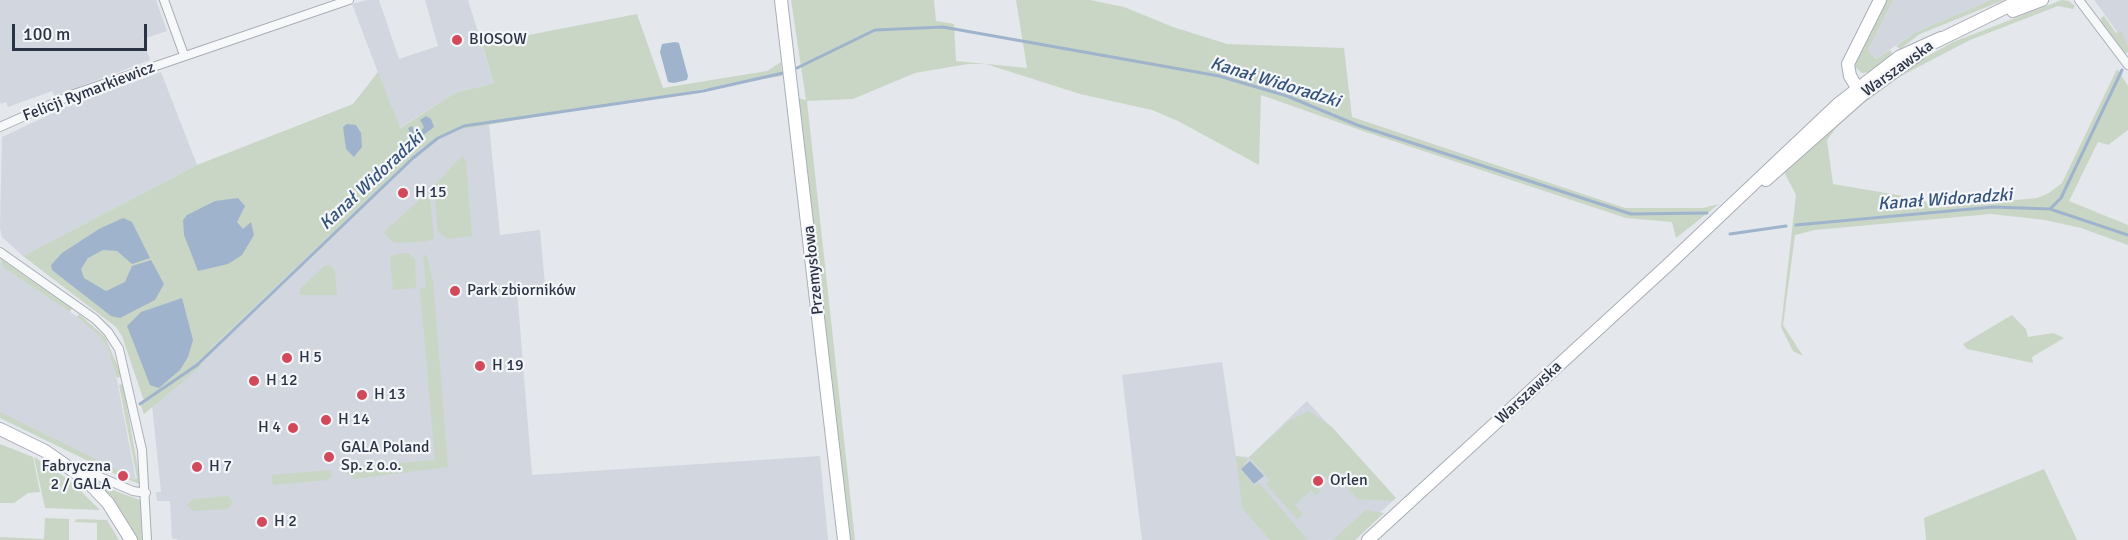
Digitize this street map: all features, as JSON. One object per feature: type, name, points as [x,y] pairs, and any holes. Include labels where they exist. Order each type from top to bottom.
[{"type":"street","points":[[164,0],[184,55]]},
{"type":"street","name":"Felicji Rymarkiewicz","points":[[0,128],[74,94],[348,0]]},
{"type":"street","name":"Przemysłowa","points":[[781,0],[843,540]]},
{"type":"street","points":[[1860,91],[1848,72],[1849,61],[1880,0]]},
{"type":"street","points":[[1985,18],[2021,0]]},
{"type":"street","points":[[1985,18],[2042,0]]},
{"type":"street","points":[[2079,0],[2128,65]]},
{"type":"street","name":"Warszawska","points":[[1368,540],[1742,196],[1780,169],[1860,91],[1941,38],[1985,18]]},
{"type":"street","points":[[0,252],[95,319],[114,341],[123,360],[137,423],[146,493],[147,540]]},
{"type":"street","points":[[0,429],[45,451],[85,479],[108,503],[131,540]]},
{"type":"street","points":[[85,479],[93,474],[133,491],[146,493]]},
{"type":"shaded area","points":[[0,0],[156,0],[167,31],[143,39],[150,60],[55,96],[52,91],[8,107],[6,102],[1,104],[0,100]]},
{"type":"shaded area","points":[[379,0],[399,59],[438,46],[425,0],[468,0],[494,83],[455,93],[399,128],[352,4]]},
{"type":"shaded area","points":[[1893,0],[1991,0],[1914,33],[1876,59],[1868,50]]},
{"type":"shaded area","points":[[2094,0],[2128,0],[2128,47],[2103,12]]},
{"type":"shaded area","points":[[161,72],[197,165],[23,256],[2,237],[0,228],[2,137],[68,106]]},
{"type":"shaded area","points":[[489,124],[500,235],[540,230],[545,285],[517,290],[532,475],[820,456],[828,540],[179,540],[172,538],[170,501],[157,501],[156,492],[161,492],[152,405],[199,368],[211,348],[422,148],[456,130]]},
{"type":"shaded area","points":[[0,261],[4,267],[85,322],[100,336],[108,348],[114,364],[136,480],[0,414]]},
{"type":"shaded area","points":[[1222,362],[1236,456],[1249,457],[1307,401],[1396,498],[1349,540],[1142,540],[1122,375]]},
{"type":"green space","points":[[791,0],[934,0],[936,21],[954,24],[956,61],[1027,68],[1016,0],[1090,0],[1124,7],[1173,27],[1227,44],[1344,48],[1352,117],[1625,208],[1703,208],[1719,204],[1676,238],[1672,222],[1626,218],[1261,95],[1259,165],[1178,121],[1152,110],[1080,94],[986,64],[968,64],[915,73],[853,99],[807,101],[855,540],[850,540],[797,98],[806,100]]},
{"type":"green space","points":[[1886,0],[1893,0],[1868,50],[1876,59],[1890,50],[1893,55],[1870,72],[1862,73],[1855,67],[1858,54]]},
{"type":"green space","points":[[1991,0],[2004,0],[1920,34],[1900,49],[1896,46],[1914,33]]},
{"type":"green space","points":[[2062,0],[2069,1],[2075,6],[2073,9],[2058,6],[1970,40],[1899,77],[1864,103],[1836,128],[1827,140],[1833,184],[1921,199],[1935,208],[2037,198],[2049,193],[2062,183],[2117,69],[2128,86],[2128,130],[2108,145],[2098,142],[2069,201],[2128,225],[2128,245],[2081,228],[2045,220],[1991,214],[1815,230],[1795,235],[1783,325],[1803,356],[1793,351],[1781,327],[1796,195],[1783,170],[1870,96],[1919,61],[1953,42]]},
{"type":"green space","points":[[637,14],[663,88],[767,71],[781,62],[782,76],[457,130],[422,148],[211,348],[199,368],[144,414],[141,406],[144,401],[122,336],[116,327],[23,256],[197,165],[353,104],[378,72],[400,128],[455,93],[494,83],[482,44]]},
{"type":"green space","points":[[2104,16],[2116,33],[2121,31],[2128,46],[2128,52],[2125,54],[2102,24],[2101,18]]},
{"type":"green space","points":[[462,156],[466,161],[472,236],[446,239],[438,231],[434,190],[435,185]]},
{"type":"green space","points":[[425,195],[430,197],[434,238],[429,241],[398,243],[391,241],[384,232]]},
{"type":"green space","points":[[408,253],[415,259],[416,288],[393,290],[390,258],[395,254]]},
{"type":"green space","points":[[423,254],[427,256],[433,282],[448,467],[354,479],[345,473],[345,468],[435,460],[420,288],[426,287]]},
{"type":"green space","points":[[0,258],[72,308],[70,312],[3,267]]},
{"type":"green space","points":[[330,265],[335,271],[337,295],[300,295],[300,289],[324,266]]},
{"type":"green space","points":[[79,314],[105,337],[122,376],[117,378],[108,348],[100,336],[77,317]]},
{"type":"green space","points":[[2012,315],[2026,329],[2028,337],[2053,333],[2064,338],[2032,357],[2033,363],[1967,349],[1963,344]]},
{"type":"green space","points":[[123,384],[139,484],[125,478],[126,475],[135,480],[137,478],[119,385]]},
{"type":"green space","points":[[1309,411],[1332,427],[1396,498],[1392,501],[1357,499],[1346,486],[1351,481],[1342,472],[1330,482],[1324,476],[1317,482],[1320,485],[1317,488],[1320,491],[1316,495],[1311,490],[1295,505],[1303,514],[1297,519],[1266,484],[1270,481],[1249,457],[1289,421]]},
{"type":"green space","points":[[0,412],[121,472],[119,476],[0,418]]},
{"type":"green space","points":[[0,444],[33,457],[40,492],[28,493],[14,503],[0,503]]},
{"type":"green space","points":[[1236,456],[1248,459],[1241,470],[1255,486],[1259,483],[1308,540],[1270,540],[1242,508]]},
{"type":"green space","points":[[34,457],[69,480],[100,510],[45,508]]},
{"type":"green space","points":[[2044,469],[2077,540],[1926,540],[1924,518]]},
{"type":"green space","points":[[331,470],[331,477],[327,480],[274,485],[272,482],[272,475]]},
{"type":"green space","points":[[103,483],[108,485],[107,488],[140,500],[142,540],[138,540],[122,512],[101,486]]},
{"type":"green space","points":[[228,496],[233,502],[228,509],[193,511],[187,505],[193,499]]},
{"type":"green space","points":[[1366,510],[1384,513],[1355,540],[1333,540]]},
{"type":"green space","points":[[45,518],[69,519],[69,540],[0,540],[0,537],[44,539]]},
{"type":"green space","points":[[77,519],[107,520],[119,540],[97,540],[97,523],[74,522]]},
{"type":"water","points":[[679,43],[688,76],[687,80],[674,83],[668,82],[660,52],[662,44]]},
{"type":"water","points":[[426,116],[431,119],[434,127],[414,142],[408,128],[412,126],[415,132],[421,131],[424,127],[420,120]]},
{"type":"water","points":[[347,124],[356,125],[361,133],[362,147],[354,157],[346,149],[343,127]]},
{"type":"water","points":[[238,198],[245,206],[237,222],[243,229],[251,222],[254,235],[242,255],[228,264],[198,271],[184,235],[183,220],[187,215],[215,201]]},
{"type":"water","points":[[123,218],[132,222],[150,258],[132,264],[117,251],[103,250],[88,258],[81,269],[84,278],[106,291],[125,282],[132,266],[151,260],[164,284],[155,300],[120,318],[111,316],[52,270],[51,265],[62,253],[99,229]]},
{"type":"water","points":[[182,298],[193,340],[188,357],[180,370],[159,388],[150,385],[127,326],[141,312]]},
{"type":"water","points":[[1250,461],[1264,476],[1254,484],[1241,469]]},
{"type":"waterway","name":"Kanał Widoradzki","points":[[797,68],[875,30],[943,27],[1219,76],[1287,96],[1357,125],[1631,214],[1707,213]]},
{"type":"waterway","points":[[2050,209],[2061,198],[2122,70]]},
{"type":"waterway","name":"Kanał Widoradzki","points":[[140,404],[197,365],[413,158],[438,138],[464,126],[703,91],[783,73]]},
{"type":"waterway","name":"Kanał Widoradzki","points":[[1796,225],[1993,207],[2050,209],[2128,235]]},
{"type":"waterway","name":"Kanał Widoradzki","points":[[1730,234],[1786,226]]},
{"type":"place","name":"BIOSOW","points":[[457,40]]},
{"type":"place","name":"H 15","points":[[403,193]]},
{"type":"place","name":"Park zbiorników","points":[[455,291]]},
{"type":"place","name":"H 5","points":[[287,358]]},
{"type":"place","name":"H 19","points":[[480,366]]},
{"type":"place","name":"H 12","points":[[254,381]]},
{"type":"place","name":"H 13","points":[[362,395]]},
{"type":"place","name":"H 14","points":[[326,420]]},
{"type":"place","name":"H 4","points":[[293,428]]},
{"type":"place","name":"GALA Poland Sp. z o.o.","points":[[329,457]]},
{"type":"place","name":"H 7","points":[[197,467]]},
{"type":"place","name":"Fabryczna 2 / GALA","points":[[123,476]]},
{"type":"place","name":"Orlen","points":[[1318,481]]},
{"type":"place","name":"H 2","points":[[262,522]]}]
